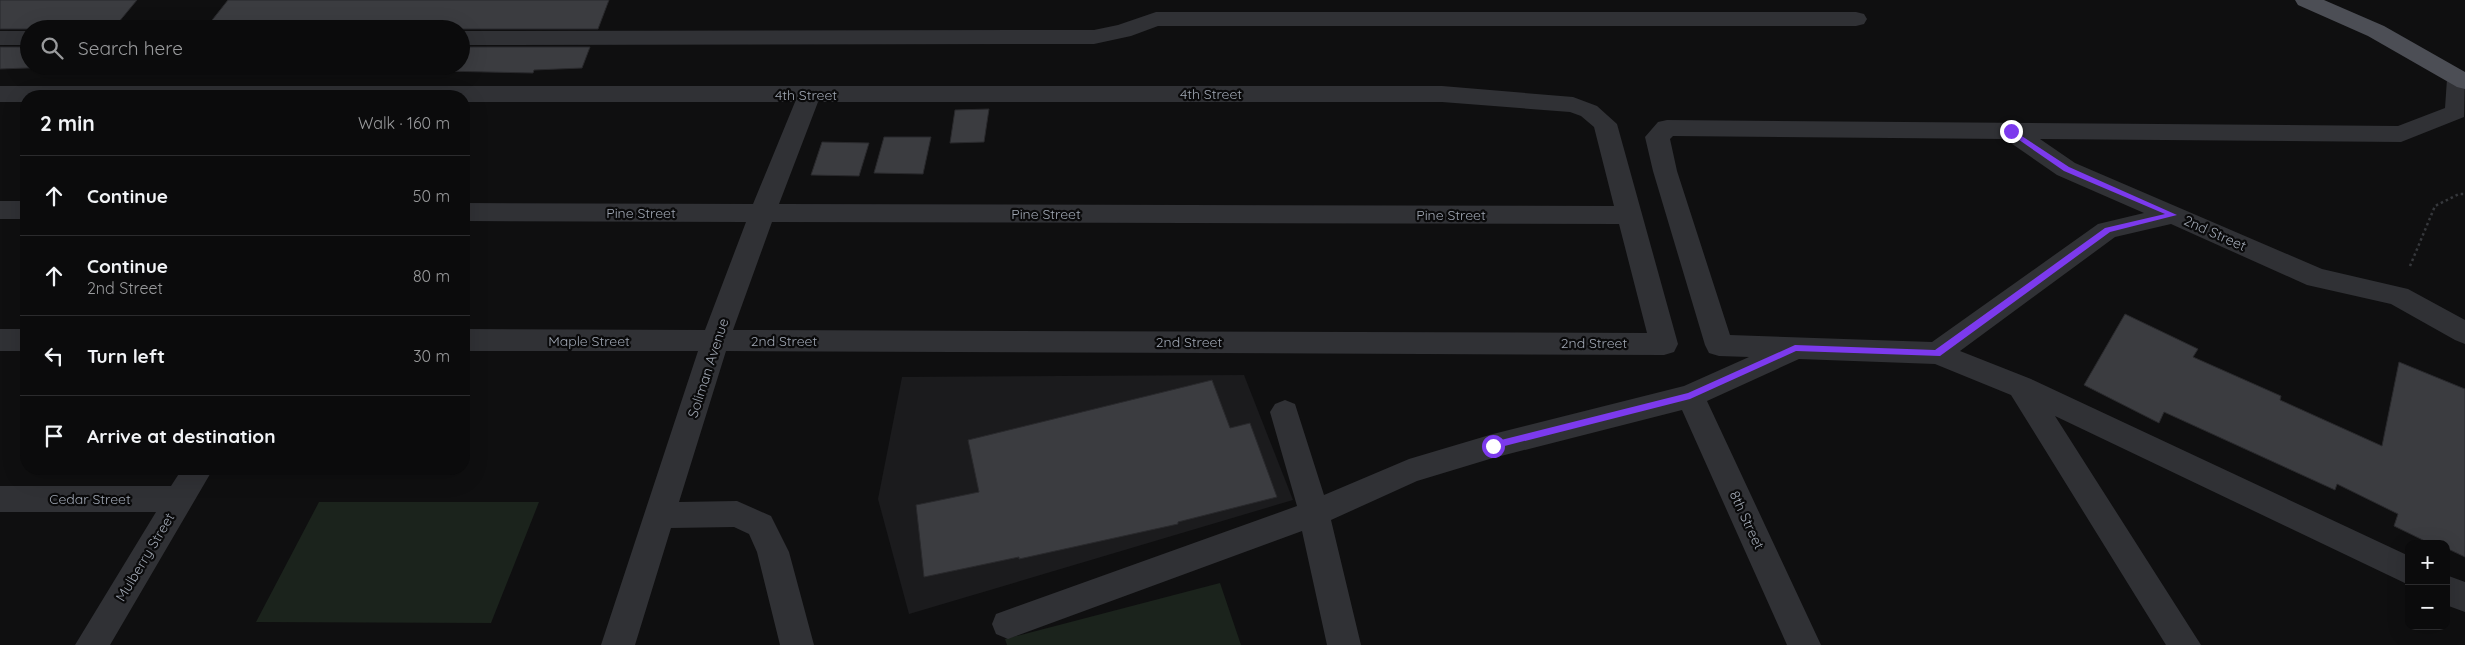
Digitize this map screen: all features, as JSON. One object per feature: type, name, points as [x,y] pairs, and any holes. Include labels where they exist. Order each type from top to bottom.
[{"type":"main road","points":[[2306,0],[2376,31],[2462,81]]},
{"type":"street","points":[[470,38],[1094,37],[1123,31],[1156,19],[1856,19]]},
{"type":"street","points":[[0,38],[20,38]]},
{"type":"street","points":[[2405,569],[2020,388],[1937,354],[1719,345],[1665,171],[1657,137],[1667,128],[2401,134],[2456,112],[2462,81]]},
{"type":"street","name":"4th Street","points":[[0,94],[20,94]]},
{"type":"street","name":"4th Street","points":[[470,95],[1442,94],[1573,105],[1589,110],[1605,124],[1628,215]]},
{"type":"street","name":"Soliman Avenue","points":[[618,645],[661,516],[715,341],[809,95]]},
{"type":"street","points":[[2011,131],[2066,169],[2173,215]]},
{"type":"street","points":[[0,210],[20,210]]},
{"type":"street","name":"Pine Street","points":[[470,212],[1628,215]]},
{"type":"street","name":"2nd Street","points":[[715,341],[1664,344],[1628,215]]},
{"type":"street","name":"2nd Street","points":[[1937,354],[2107,230],[2173,215],[2316,278],[2398,296],[2465,334]]},
{"type":"street","points":[[0,340],[20,340]]},
{"type":"street","name":"Maple Street","points":[[470,340],[715,341]]},
{"type":"street","points":[[1008,624],[1314,513],[1409,471],[1493,446],[1690,396],[1795,348]]},
{"type":"street","points":[[2020,388],[2184,645]]},
{"type":"street","name":"8th Street","points":[[1690,396],[1804,645]]},
{"type":"street","points":[[1285,412],[1314,513],[1344,645]]},
{"type":"street","name":"Mulberry Street","points":[[92,645],[194,475]]},
{"type":"street","name":"Cedar Street","points":[[0,499],[180,499]]},
{"type":"street","points":[[661,516],[737,514],[760,525],[773,552],[797,645]]},
{"type":"street","points":[[2450,591],[2465,598]]},
{"type":"path","points":[[2398,296],[2435,206],[2458,194],[2465,194]]},
{"type":"shaded area","points":[[1244,375],[1293,500],[909,614],[878,499],[902,377]]},
{"type":"shaded area","points":[[319,502],[539,502],[491,623],[256,622]]},
{"type":"shaded area","points":[[1220,583],[1241,645],[1007,645],[1005,639]]},
{"type":"building","points":[[0,0],[137,0],[120,20],[20,20],[20,29],[0,29]]},
{"type":"building","points":[[228,0],[609,0],[598,29],[470,29],[470,20],[212,20]]},
{"type":"building","points":[[0,47],[20,47],[20,68],[0,69]]},
{"type":"building","points":[[470,47],[590,47],[582,68],[534,70],[533,73],[470,72]]},
{"type":"building","points":[[989,109],[984,142],[950,143],[955,110]]},
{"type":"building","points":[[884,137],[931,137],[923,174],[874,173]]},
{"type":"building","points":[[822,142],[869,143],[859,176],[811,175]]},
{"type":"building","points":[[2125,314],[2198,349],[2193,357],[2281,396],[2280,400],[2382,446],[2399,362],[2465,389],[2465,557],[2450,550],[2450,540],[2423,540],[2394,526],[2398,514],[2337,484],[2335,490],[2164,412],[2159,423],[2084,385]]},
{"type":"building","points":[[1212,380],[1230,428],[1250,423],[1277,497],[1178,522],[1178,524],[1019,559],[1019,557],[924,577],[916,505],[979,492],[968,440]]},
{"type":"route","points":[[1493,446],[1690,396],[1795,348],[1937,354],[2107,230],[2173,215],[2066,169],[2011,131]]}]
